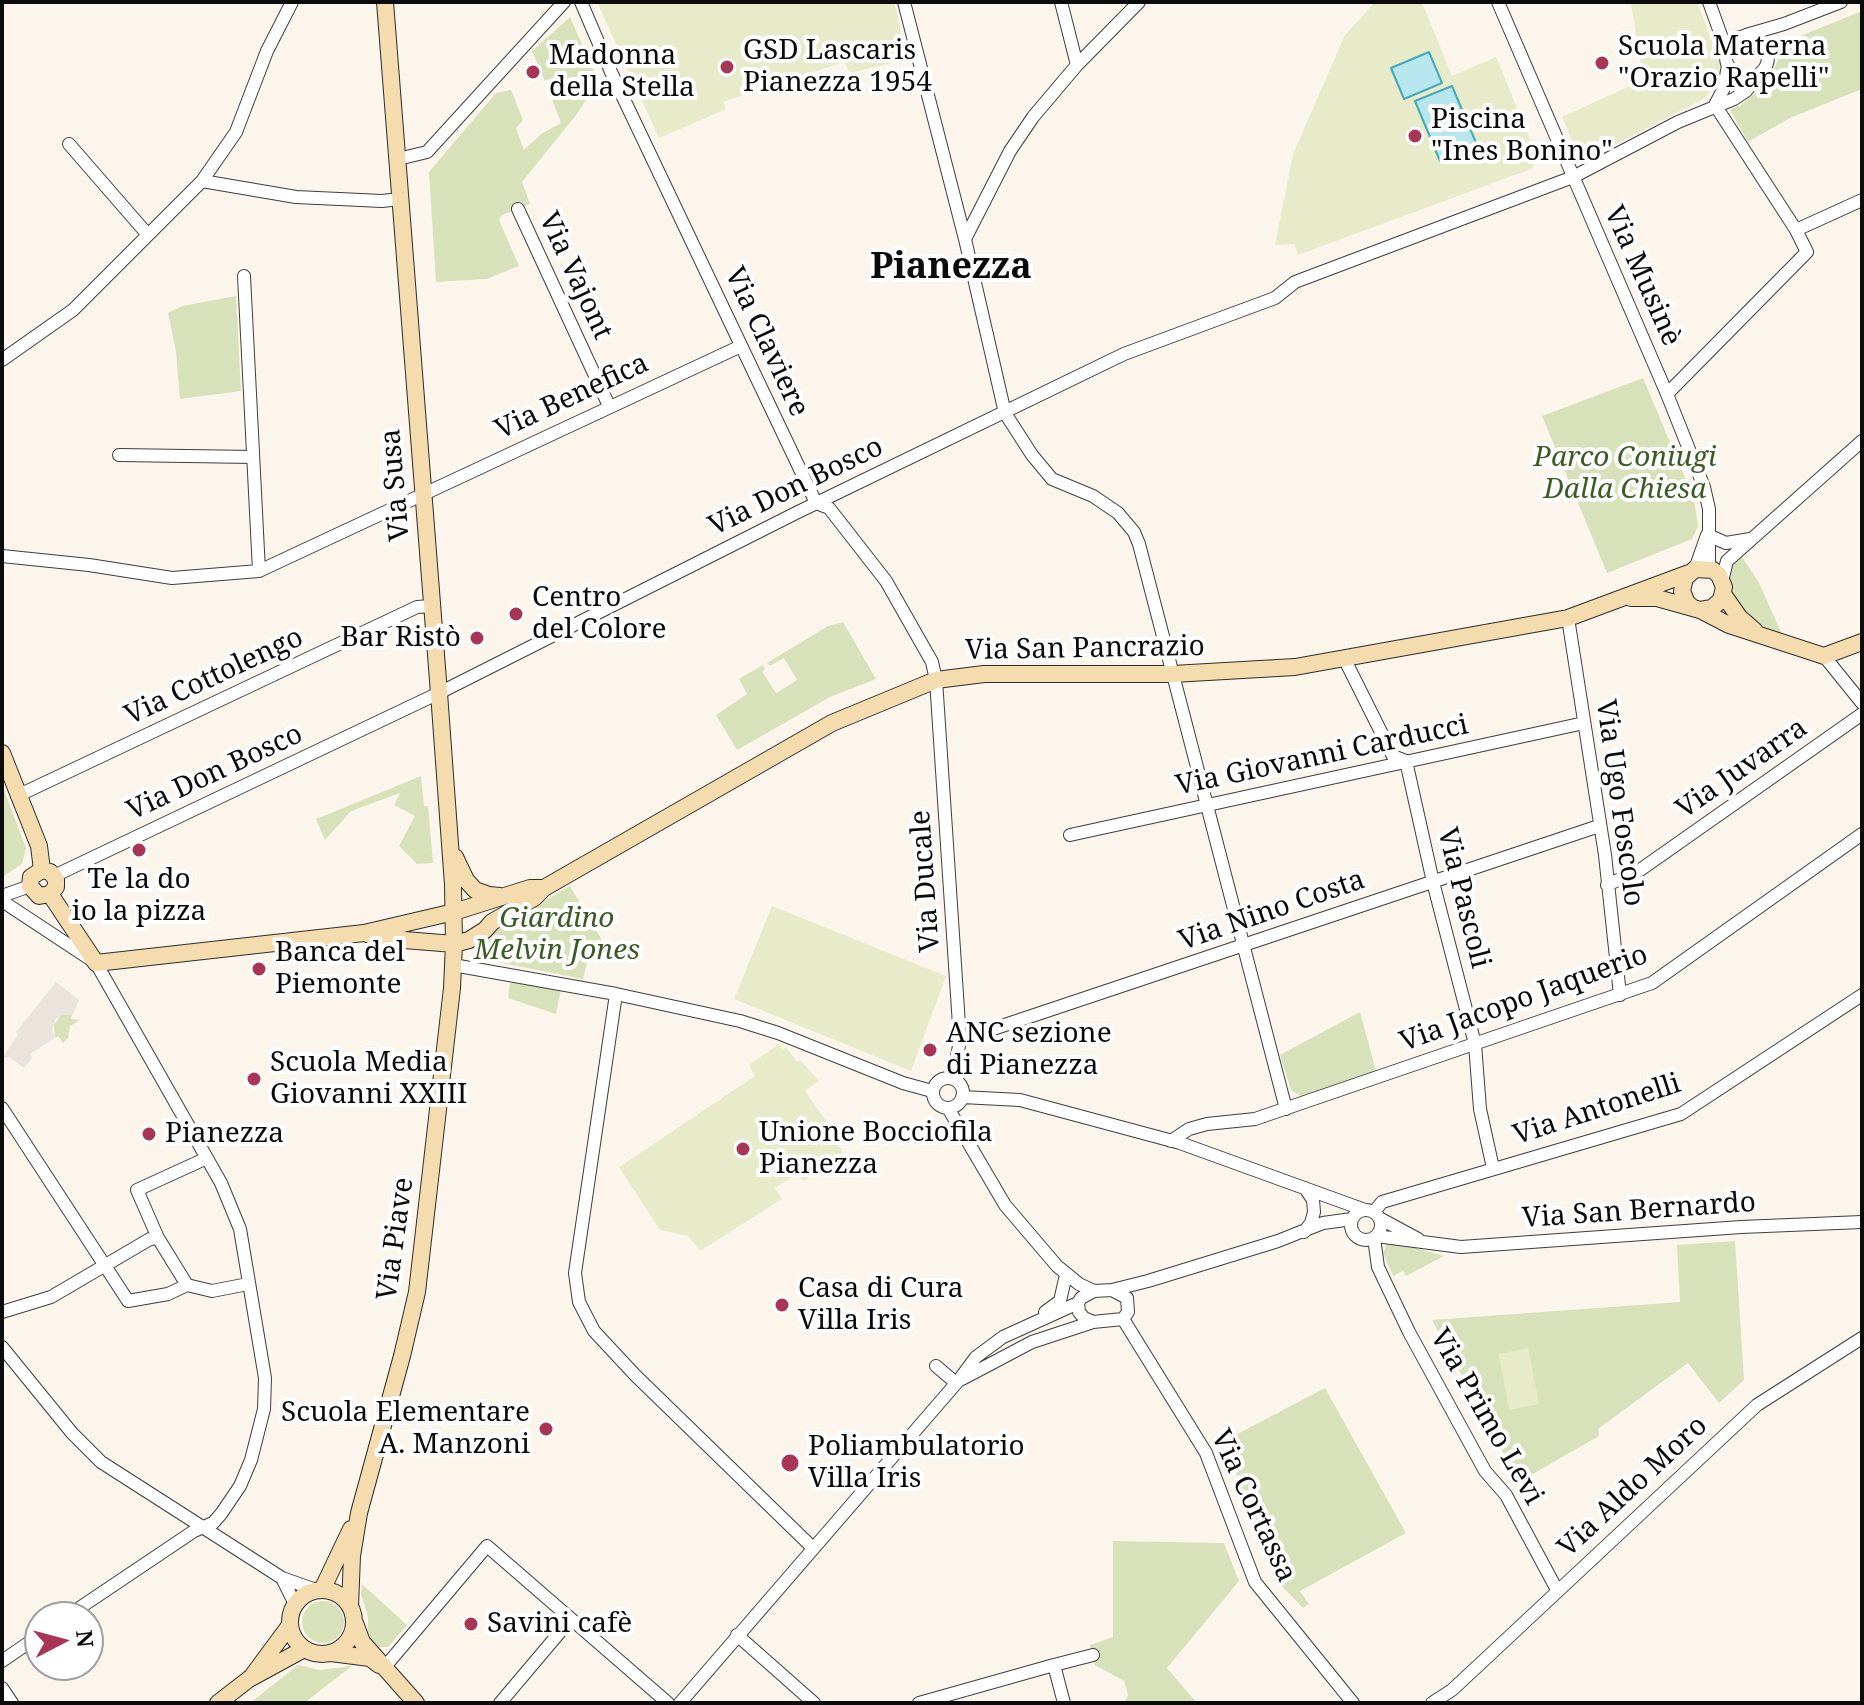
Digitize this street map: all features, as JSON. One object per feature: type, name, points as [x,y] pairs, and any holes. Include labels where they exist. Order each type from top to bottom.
[{"type":"street","points":[[2,360],[73,310],[202,181],[236,132],[267,51],[292,2]]},
{"type":"street","name":"Via Susa","points":[[385,2],[439,693],[454,913],[453,965]]},
{"type":"street","points":[[398,159],[427,152],[564,2]]},
{"type":"street","name":"Via Claviere","points":[[581,2],[611,72],[816,503],[829,508],[886,581],[932,662],[936,680]]},
{"type":"street","points":[[904,2],[965,239],[1005,413],[1052,479],[1108,505],[1134,532],[1286,1109]]},
{"type":"street","points":[[1061,2],[1077,65]]},
{"type":"street","points":[[965,239],[1010,151],[1033,117],[1077,65],[1139,2]]},
{"type":"street","name":"Via Musinè","points":[[1498,2],[1704,487],[1709,509],[1708,576]]},
{"type":"street","points":[[1709,2],[1727,52],[1728,65],[1727,80],[1715,105]]},
{"type":"street","points":[[1727,52],[1739,38],[1841,2]]},
{"type":"street","points":[[1573,177],[1715,105],[1741,95],[1768,60],[1774,39],[1784,24]]},
{"type":"street","points":[[1739,38],[1758,39],[1766,48],[1768,60]]},
{"type":"street","points":[[1728,65],[1738,75],[1759,74]]},
{"type":"street","points":[[1715,105],[1796,230],[1861,203]]},
{"type":"street","points":[[69,144],[148,235]]},
{"type":"street","name":"Via Don Bosco","points":[[48,873],[439,693],[816,503],[1124,354],[1275,298],[1295,282],[1573,177]]},
{"type":"street","points":[[202,181],[296,197],[400,199]]},
{"type":"street","name":"Via Vajont","points":[[518,209],[609,406]]},
{"type":"street","name":"Via Musinè","points":[[1667,394],[1807,252],[1796,230]]},
{"type":"street","points":[[2,556],[172,578],[259,571],[244,276]]},
{"type":"street","name":"Via Benefica","points":[[259,571],[741,346]]},
{"type":"street","points":[[1708,576],[1717,605],[1696,609],[1687,603],[1682,585],[1708,576],[1727,561],[1862,441]]},
{"type":"street","points":[[119,455],[253,457]]},
{"type":"street","points":[[1710,532],[1726,543],[1753,539]]},
{"type":"street","points":[[1708,576],[1739,617],[1759,634]]},
{"type":"street","name":"Via San Pancrazio","points":[[544,888],[832,723],[936,680],[984,674],[1173,674],[1295,667],[1568,618],[1634,592],[1708,576]]},
{"type":"street","name":"Via San Pancrazio","points":[[1625,598],[1657,598],[1696,609],[1729,625],[1824,656]]},
{"type":"street","name":"Via Cottolengo","points":[[17,796],[417,607],[432,606]]},
{"type":"street","name":"Via Ugo Foscolo","points":[[1568,618],[1620,995]]},
{"type":"street","points":[[1862,642],[1824,656],[1862,703]]},
{"type":"street","name":"Via Pascoli","points":[[1344,658],[1393,756],[1406,761],[1433,882],[1475,1044],[1480,1109],[1493,1168]]},
{"type":"street","name":"Via Ducale","points":[[936,680],[960,1040],[953,1079]]},
{"type":"street","name":"Via Juvarra","points":[[1607,885],[1640,870],[1862,714]]},
{"type":"street","name":"Via Giovanni Carducci","points":[[1070,835],[1584,723]]},
{"type":"street","points":[[2,753],[56,887],[50,894],[39,896],[30,886],[31,877],[48,873]]},
{"type":"street","name":"Via Nino Costa","points":[[960,1040],[1599,826]]},
{"type":"street","name":"Via Jacopo Jaquerio","points":[[1171,1141],[1189,1129],[1255,1119],[1652,983],[1862,834]]},
{"type":"street","points":[[449,840],[460,869],[475,890],[489,895],[510,896]]},
{"type":"street","points":[[2,898],[30,886]]},
{"type":"street","points":[[2,898],[93,959],[364,933],[454,913],[530,888],[544,888]]},
{"type":"street","points":[[454,913],[458,921],[481,926],[534,898],[544,888]]},
{"type":"street","points":[[50,894],[93,959],[232,1206],[240,1229],[265,1378],[264,1409],[251,1460],[240,1486],[213,1523],[183,1538],[90,1601]]},
{"type":"street","points":[[364,933],[379,938],[454,944],[469,940],[492,922]]},
{"type":"street","points":[[453,965],[616,994],[740,1021],[903,1083],[932,1091]]},
{"type":"street","name":"Via Piave","points":[[352,1611],[352,1556],[359,1513],[417,1292],[453,965]]},
{"type":"street","points":[[616,994],[575,1273],[579,1302],[594,1331],[635,1375],[813,1548]]},
{"type":"street","name":"Via Antonelli","points":[[1362,1220],[1382,1202],[1681,1114],[1862,995]]},
{"type":"street","points":[[953,1079],[960,1084],[962,1097],[957,1105],[948,1108],[938,1105],[932,1091],[940,1080],[953,1079]]},
{"type":"street","points":[[962,1097],[1020,1100],[1171,1141],[1318,1193],[1362,1220]]},
{"type":"street","points":[[948,1108],[1005,1205],[1057,1266],[1080,1300],[1079,1312],[1093,1322]]},
{"type":"street","points":[[2,1109],[128,1301],[168,1294],[187,1285],[212,1291],[248,1284]]},
{"type":"street","points":[[187,1285],[158,1238],[137,1190],[207,1158]]},
{"type":"street","points":[[1304,1232],[1314,1212],[1313,1200],[1305,1188]]},
{"type":"street","points":[[1057,1266],[1079,1284],[1094,1291],[1112,1290],[1304,1232],[1323,1223],[1362,1220]]},
{"type":"street","name":"Via San Bernardo","points":[[1421,1241],[1362,1220],[1364,1240],[1375,1237],[1461,1247],[1741,1227],[1862,1222]]},
{"type":"street","name":"Via Primo Levi","points":[[1362,1220],[1380,1230],[1375,1237],[1378,1267]]},
{"type":"street","name":"Via Primo Levi","points":[[1362,1220],[1378,1267],[1409,1332],[1485,1471],[1506,1495],[1557,1590]]},
{"type":"street","points":[[2,1312],[51,1297],[150,1239],[158,1238]]},
{"type":"street","points":[[1025,1327],[1060,1301],[1065,1279]]},
{"type":"street","points":[[957,1381],[1032,1342],[1093,1322],[1126,1316],[1148,1281]]},
{"type":"street","name":"Via Cortassa","points":[[1112,1290],[1127,1298],[1126,1316],[1206,1453],[1255,1582],[1353,1703]]},
{"type":"street","points":[[680,1703],[976,1357],[1003,1337],[1094,1291]]},
{"type":"street","name":"Via Aldo Moro","points":[[1432,1703],[1450,1696],[1557,1590],[1757,1405],[1862,1338]]},
{"type":"street","points":[[2,1347],[72,1433],[101,1462],[282,1578],[335,1592],[352,1611],[362,1642],[416,1703]]},
{"type":"street","points":[[936,1366],[957,1381]]},
{"type":"street","name":"Via Piave","points":[[319,1590],[359,1513]]},
{"type":"street","points":[[384,1668],[487,1546],[668,1703]]},
{"type":"street","points":[[282,1578],[295,1604]]},
{"type":"street","points":[[249,1679],[290,1625],[295,1604],[308,1593],[319,1590]]},
{"type":"street","points":[[331,1653],[340,1649],[351,1635],[352,1611]]},
{"type":"street","points":[[500,1703],[571,1619]]},
{"type":"street","points":[[290,1625],[297,1642],[304,1649],[322,1654],[370,1658],[384,1668]]},
{"type":"street","points":[[737,1635],[814,1703]]},
{"type":"street","points":[[2,1661],[24,1646]]},
{"type":"street","points":[[218,1703],[249,1679],[304,1649]]},
{"type":"street","points":[[919,1703],[1093,1655]]},
{"type":"street","points":[[1054,1665],[1064,1703]]},
{"type":"street","points":[[2,1688],[12,1703]]},
{"type":"green space","name":"GSD Lascaris Pianezza 1954","points":[[597,2],[894,2],[908,59],[850,73],[844,62],[723,102],[726,109],[659,138]]},
{"type":"green space","name":"Piscina \"Ines Bonino\"","points":[[1375,2],[1422,2],[1452,76],[1496,57],[1538,159],[1531,169],[1298,255],[1294,244],[1275,245],[1293,154],[1345,35]]},
{"type":"green space","points":[[1631,2],[1697,2],[1719,59],[1720,75],[1710,93],[1700,101],[1581,162],[1562,117],[1643,80]]},
{"type":"green space","points":[[1862,11],[1862,89],[1790,118],[1748,142],[1730,109],[1740,106],[1761,88],[1776,65],[1783,43]]},
{"type":"green space","points":[[570,17],[598,81],[577,114],[522,182],[530,204],[502,215],[499,220],[519,266],[486,279],[436,282],[429,172],[496,93],[511,90],[523,120],[516,128],[524,150],[541,134],[561,123],[551,96],[556,93],[549,79],[545,81],[532,51]]},
{"type":"green space","points":[[236,296],[241,391],[180,399],[176,352],[168,313],[182,306]]},
{"type":"green space","name":"Parco Coniugi Dalla Chiesa","points":[[1643,378],[1694,499],[1698,526],[1692,539],[1607,573],[1542,416]]},
{"type":"green space","points":[[1738,551],[1758,581],[1787,645],[1732,609],[1727,561]]},
{"type":"green space","points":[[843,622],[876,679],[830,697],[737,750],[716,715],[747,694],[739,679],[763,665],[765,669],[762,671],[776,693],[797,680],[784,658],[770,666],[767,663],[828,626]]},
{"type":"green space","points":[[421,776],[424,806],[428,806],[433,863],[417,864],[399,846],[415,816],[394,805],[400,793],[351,811],[325,840],[316,819]]},
{"type":"green space","points":[[2,785],[26,848],[22,864],[2,877]]},
{"type":"green space","name":"Giardino Melvin Jones","points":[[570,886],[606,947],[587,963],[583,979],[473,957],[478,944],[496,929]]},
{"type":"green space","points":[[772,906],[946,976],[911,1071],[734,999]]},
{"type":"green space","points":[[510,983],[562,984],[556,1014],[508,998]]},
{"type":"green space","points":[[1360,1012],[1376,1071],[1301,1096],[1291,1090],[1280,1055]]},
{"type":"green space","points":[[72,1014],[71,1019],[80,1020],[70,1026],[68,1038],[63,1043],[58,1036],[55,1038],[54,1025],[61,1015]]},
{"type":"green space","name":"Unione Bocciofila Pianezza","points":[[779,1044],[783,1049],[786,1047],[797,1062],[800,1060],[819,1081],[805,1091],[841,1142],[838,1145],[843,1152],[804,1181],[797,1174],[775,1188],[782,1199],[700,1251],[688,1236],[660,1230],[619,1167],[755,1076],[749,1065]]},
{"type":"green space","points":[[1391,1241],[1444,1256],[1406,1276],[1403,1271],[1393,1276],[1383,1253]]},
{"type":"green space","points":[[1735,1241],[1744,1380],[1719,1403],[1688,1363],[1598,1429],[1599,1436],[1519,1482],[1432,1320],[1680,1302],[1677,1245]]},
{"type":"green space","points":[[1528,1348],[1539,1404],[1509,1410],[1499,1354]]},
{"type":"green space","points":[[1325,1388],[1406,1533],[1300,1591],[1309,1604],[1303,1608],[1277,1581],[1224,1441]]},
{"type":"green space","points":[[1113,1541],[1224,1543],[1239,1581],[1167,1668],[1197,1703],[1124,1703],[1128,1695],[1124,1681],[1095,1665],[1090,1645],[1113,1637]]},
{"type":"green space","points":[[362,1584],[407,1625],[388,1647],[368,1643],[368,1616],[361,1594]]},
{"type":"green space","points":[[323,1601],[338,1607],[344,1622],[338,1637],[323,1643],[308,1637],[302,1622],[308,1607]]},
{"type":"green space","points":[[298,1665],[320,1670],[352,1666],[304,1703],[250,1703]]},
{"type":"shaded area","points":[[56,982],[79,1000],[73,1014],[61,1015],[56,1019],[52,1030],[55,1038],[30,1054],[32,1058],[24,1068],[9,1057],[2,1058],[18,1035],[16,1032]]},
{"type":"water","points":[[1429,52],[1442,83],[1404,99],[1391,68]]},
{"type":"water","points":[[1452,86],[1477,145],[1440,161],[1415,101]]},
{"type":"place","name":"Scuola Materna \"Orazio Rapelli\"","points":[[1602,63]]},
{"type":"place","name":"GSD Lascaris Pianezza 1954","points":[[727,67]]},
{"type":"place","name":"Madonna della Stella","points":[[533,72]]},
{"type":"place","name":"Piscina \"Ines Bonino\"","points":[[1415,136]]},
{"type":"place","name":"Centro del Colore","points":[[516,614]]},
{"type":"place","name":"Bar Ristò","points":[[477,638]]},
{"type":"place","name":"Te la do io la pizza","points":[[139,850]]},
{"type":"place","name":"Banca del Piemonte","points":[[259,969]]},
{"type":"place","name":"ANC sezione di Pianezza","points":[[930,1050]]},
{"type":"place","name":"Scuola Media Giovanni XXIII","points":[[254,1079]]},
{"type":"place","name":"Pianezza","points":[[149,1134]]},
{"type":"place","name":"Unione Bocciofila Pianezza","points":[[743,1149]]},
{"type":"place","name":"Casa di Cura Villa Iris","points":[[782,1305]]},
{"type":"place","name":"Scuola Elementare A. Manzoni","points":[[546,1429]]},
{"type":"place","name":"Poliambulatorio Villa Iris","points":[[790,1463]]},
{"type":"place","name":"Savini cafè","points":[[471,1624]]},
{"type":"district","name":"Pianezza","points":[[951,268]]}]
